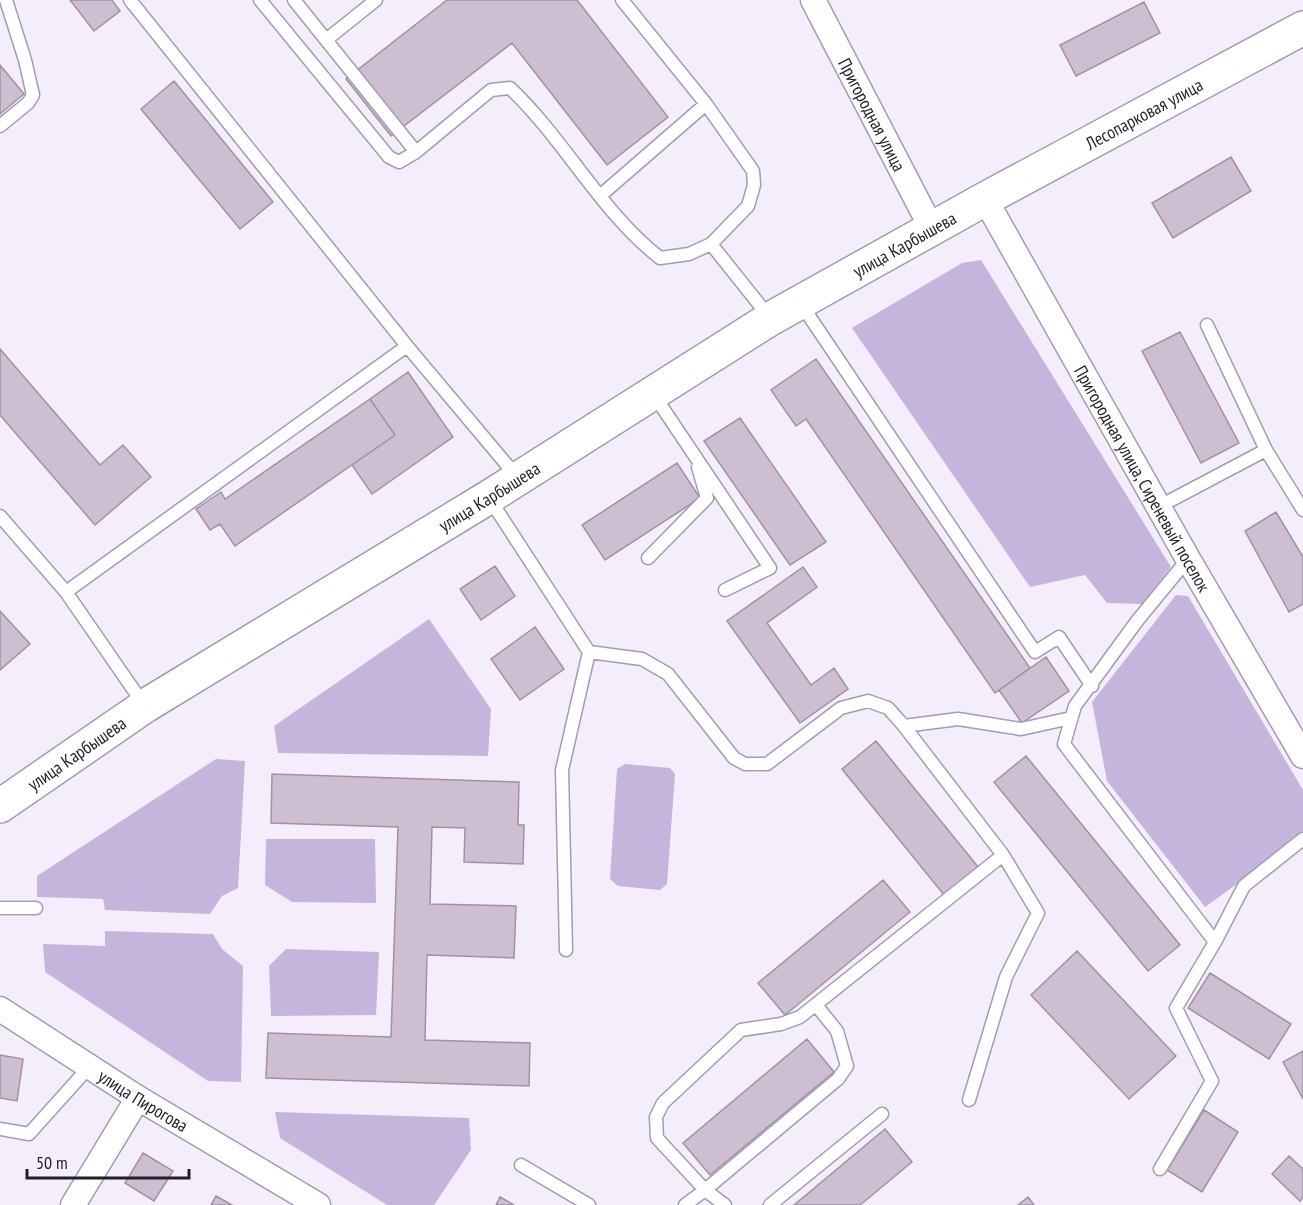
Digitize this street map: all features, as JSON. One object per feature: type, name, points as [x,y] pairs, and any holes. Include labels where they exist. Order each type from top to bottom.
[{"type":"main road","name":"Лесопарковая улица","points":[[985,199],[1303,28]]},
{"type":"main road","name":"улица Карбышева","points":[[0,806],[145,706],[489,497],[770,319],[985,199]]},
{"type":"street","name":"Пригородная улица","points":[[813,0],[932,229]]},
{"type":"street","name":"Пригородная улица, Сиреневый поселок","points":[[985,199],[1161,506],[1188,559],[1303,756]]},
{"type":"street","name":"улица Пирогова","points":[[0,1009],[138,1098],[318,1205]]},
{"type":"street","points":[[73,1205],[138,1098]]},
{"type":"lane","points":[[0,126],[28,104],[33,95],[25,60],[6,0]]},
{"type":"lane","points":[[130,0],[407,346],[518,478]]},
{"type":"lane","points":[[260,0],[389,157],[399,162],[416,152],[491,90],[510,88],[538,114],[638,241],[660,258],[689,254],[711,244],[748,206],[754,185],[753,171],[706,104],[622,0]]},
{"type":"lane","points":[[294,0],[416,152]]},
{"type":"lane","points":[[326,40],[376,0]]},
{"type":"lane","points":[[601,195],[706,104]]},
{"type":"lane","points":[[711,244],[770,319]]},
{"type":"lane","points":[[800,303],[1035,652],[1059,637],[1092,686]]},
{"type":"lane","points":[[1207,325],[1266,450],[1303,510]]},
{"type":"lane","points":[[66,592],[407,346]]},
{"type":"lane","points":[[654,394],[770,568],[725,590]]},
{"type":"lane","points":[[1161,506],[1266,450]]},
{"type":"lane","points":[[648,558],[707,498],[694,455]]},
{"type":"lane","points":[[489,497],[589,652],[562,770],[566,950]]},
{"type":"lane","points":[[0,516],[66,592],[145,706]]},
{"type":"lane","points":[[1188,559],[1137,621],[1092,686],[1075,706],[1064,744],[1215,942]]},
{"type":"lane","points":[[589,652],[642,659],[668,674],[734,758],[745,764],[767,764],[842,708],[868,701],[888,708],[904,726],[1003,855],[1038,913],[1006,977],[969,1100]]},
{"type":"lane","points":[[904,726],[958,719],[1021,729],[1071,718]]},
{"type":"lane","points":[[1160,1169],[1212,1081],[1176,1008],[1215,942],[1244,886],[1303,839]]},
{"type":"lane","points":[[725,1205],[705,1190],[657,1138],[656,1117],[663,1103],[741,1030],[781,1024],[800,1017],[1003,855]]},
{"type":"lane","points":[[0,908],[36,908]]},
{"type":"lane","points":[[685,1205],[838,1079],[847,1066],[837,1031],[816,1005]]},
{"type":"lane","points":[[0,1129],[29,1134],[90,1066]]},
{"type":"lane","points":[[770,1205],[882,1114]]},
{"type":"lane","points":[[521,1165],[589,1205]]},
{"type":"shaded area","points":[[981,260],[1171,567],[1142,604],[1107,603],[1085,575],[1030,587],[852,328],[962,263]]},
{"type":"shaded area","points":[[1176,595],[1188,596],[1303,790],[1303,836],[1205,907],[1107,781],[1092,702]]},
{"type":"shaded area","points":[[429,619],[491,709],[488,756],[278,753],[274,726]]},
{"type":"shaded area","points":[[216,759],[245,761],[238,888],[222,896],[210,914],[105,910],[103,899],[37,897],[37,876]]},
{"type":"shaded area","points":[[625,764],[670,768],[675,774],[667,884],[660,890],[618,886],[610,879],[617,769]]},
{"type":"shaded area","points":[[266,839],[375,839],[376,903],[292,902],[265,885]]},
{"type":"shaded area","points":[[105,931],[213,934],[222,949],[243,966],[241,1082],[208,1081],[45,972],[43,944],[105,946]]},
{"type":"shaded area","points":[[286,949],[379,952],[376,1015],[271,1016],[269,966]]},
{"type":"shaded area","points":[[275,1112],[469,1118],[471,1150],[434,1205],[387,1205],[280,1138]]},
{"type":"building","points":[[70,0],[112,0],[120,11],[94,31]]},
{"type":"building","points":[[447,0],[577,0],[668,117],[607,165],[512,43],[391,136],[346,79]]},
{"type":"building","points":[[1144,2],[1160,33],[1076,76],[1060,45]]},
{"type":"building","points":[[0,65],[24,94],[0,114]]},
{"type":"building","points":[[174,81],[273,202],[240,229],[141,109]]},
{"type":"building","points":[[1231,157],[1251,191],[1173,238],[1152,203]]},
{"type":"building","points":[[1180,332],[1239,443],[1201,463],[1142,351]]},
{"type":"building","points":[[0,349],[100,465],[123,445],[151,477],[95,525],[0,415]]},
{"type":"building","points":[[816,359],[1030,668],[995,693],[806,419],[796,426],[771,390]]},
{"type":"building","points":[[408,372],[453,437],[372,494],[352,465],[395,435],[370,399]]},
{"type":"building","points":[[370,399],[395,435],[235,546],[220,524],[210,530],[196,509],[221,492],[225,499]]},
{"type":"building","points":[[740,418],[826,542],[790,565],[704,441]]},
{"type":"building","points":[[677,463],[700,498],[605,560],[582,525]]},
{"type":"building","points":[[1276,512],[1303,557],[1303,604],[1289,612],[1245,531]]},
{"type":"building","points":[[495,566],[515,596],[481,620],[460,589]]},
{"type":"building","points":[[803,567],[817,587],[767,623],[811,685],[834,668],[848,689],[800,723],[727,621]]},
{"type":"building","points":[[0,611],[30,644],[0,670]]},
{"type":"building","points":[[535,627],[564,669],[520,700],[491,659]]},
{"type":"building","points":[[1046,657],[1069,691],[1022,723],[999,690]]},
{"type":"building","points":[[876,741],[978,867],[944,895],[842,769]]},
{"type":"building","points":[[1026,756],[1180,945],[1148,971],[994,782]]},
{"type":"building","points":[[272,774],[519,782],[518,825],[524,825],[523,864],[464,862],[465,828],[432,827],[430,904],[516,906],[514,958],[427,955],[425,1040],[530,1043],[529,1086],[266,1078],[268,1033],[391,1037],[398,827],[271,823]]},
{"type":"building","points":[[883,880],[910,912],[785,1015],[758,983]]},
{"type":"building","points":[[1077,951],[1176,1056],[1129,1099],[1031,995]]},
{"type":"building","points":[[1210,973],[1291,1024],[1269,1059],[1188,1008]]},
{"type":"building","points":[[807,1039],[834,1072],[710,1175],[683,1143]]},
{"type":"building","points":[[1303,1051],[1303,1099],[1283,1062]]},
{"type":"building","points":[[0,1055],[23,1059],[17,1101],[0,1098]]},
{"type":"building","points":[[1204,1110],[1238,1132],[1202,1192],[1167,1170]]},
{"type":"building","points":[[885,1129],[912,1162],[860,1205],[794,1205]]},
{"type":"building","points":[[143,1153],[173,1171],[154,1201],[125,1183]]},
{"type":"building","points":[[1289,1156],[1303,1169],[1303,1197],[1300,1201],[1272,1174]]},
{"type":"building","points":[[216,1196],[232,1205],[211,1205]]},
{"type":"building","points":[[500,1197],[514,1205],[496,1205]]},
{"type":"building","points":[[1028,1197],[1034,1205],[1018,1205]]}]
